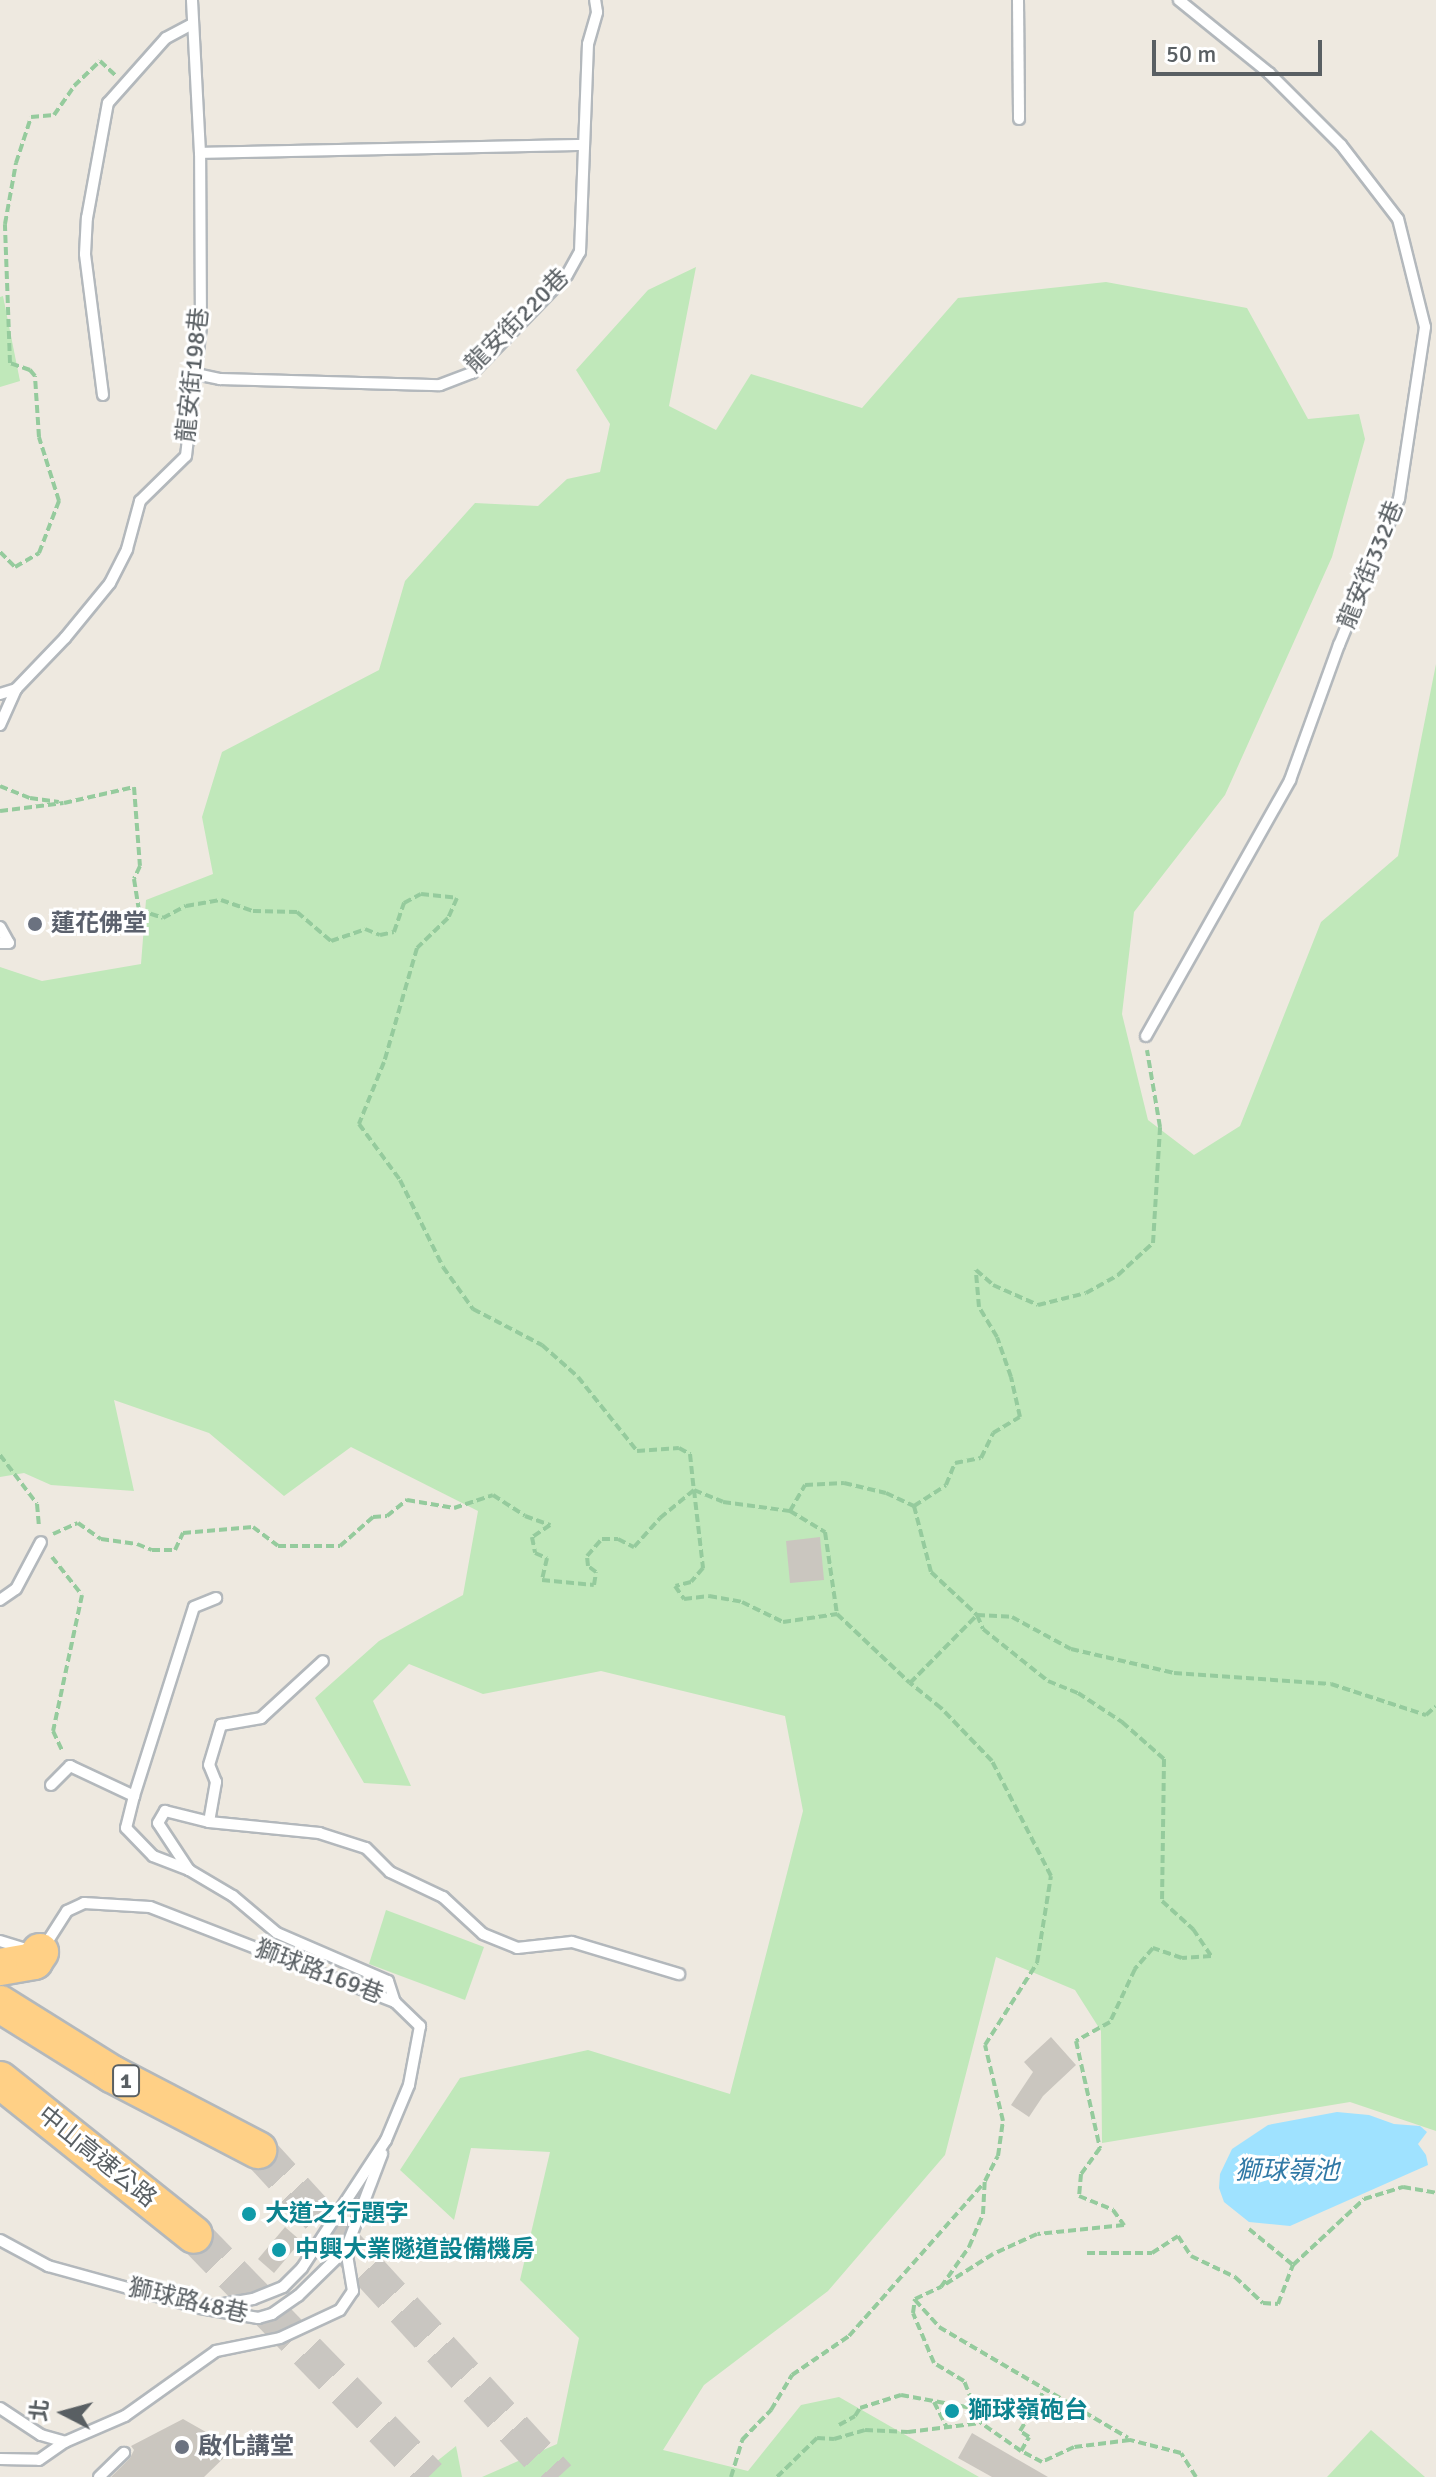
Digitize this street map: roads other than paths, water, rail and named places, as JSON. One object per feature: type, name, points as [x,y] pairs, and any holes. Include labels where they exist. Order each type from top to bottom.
[{"type":"highway","points":[[0,1967],[34,1961],[40,1952]]},
{"type":"highway","name":"1","points":[[0,2004],[112,2074],[258,2150]]},
{"type":"highway","name":"中山高速公路","points":[[0,2080],[194,2235]]},
{"type":"lane","name":"龍安街198巷","points":[[0,725],[16,689],[65,638],[110,583],[127,549],[140,501],[186,456],[201,327],[200,153],[192,0]]},
{"type":"lane","name":"龍安街220巷","points":[[196,374],[220,379],[440,385],[472,373],[567,275],[580,252],[588,44],[597,12],[595,0]]},
{"type":"lane","points":[[1018,0],[1019,119]]},
{"type":"lane","name":"龍安街332巷","points":[[1146,1036],[1290,780],[1339,645],[1399,499],[1425,327],[1398,219],[1320,124],[1269,73],[1179,0]]},
{"type":"lane","points":[[103,395],[85,254],[87,218],[108,103],[166,38],[192,24]]},
{"type":"lane","points":[[200,153],[584,145]]},
{"type":"lane","points":[[0,694],[16,689]]},
{"type":"lane","points":[[0,927],[4,943]]},
{"type":"lane","points":[[0,1600],[16,1589],[41,1542]]},
{"type":"lane","points":[[216,1598],[194,1607],[126,1828],[153,1856],[189,1870],[233,1896],[277,1933],[388,1981],[395,2002]]},
{"type":"lane","points":[[209,1822],[216,1782],[209,1765],[221,1725],[261,1718],[323,1661]]},
{"type":"lane","points":[[51,1785],[70,1766],[134,1796]]},
{"type":"lane","points":[[189,1870],[158,1823],[165,1811],[209,1822],[319,1833],[366,1848],[390,1872],[443,1897],[483,1934],[517,1948],[572,1942],[679,1974]]},
{"type":"lane","name":"獅球路169巷","points":[[40,1952],[67,1911],[84,1903],[150,1907],[395,2002],[420,2026],[409,2085],[386,2140],[302,2268],[283,2287],[253,2299],[200,2308]]},
{"type":"lane","points":[[0,1941],[40,1952]]},
{"type":"lane","points":[[346,2249],[386,2140]]},
{"type":"lane","name":"獅球路48巷","points":[[0,2240],[48,2266],[244,2317],[272,2314],[298,2296],[346,2249]]},
{"type":"lane","name":"獅球路48巷","points":[[0,2459],[39,2460],[65,2442],[125,2416],[216,2351],[280,2338],[340,2310],[353,2291],[346,2249]]},
{"type":"lane","points":[[0,2408],[41,2435],[65,2442]]},
{"type":"lane","points":[[99,2477],[124,2453]]},
{"type":"water","name":"獅球嶺池","points":[[1337,2112],[1420,2126],[1427,2132],[1418,2144],[1426,2155],[1428,2165],[1290,2226],[1249,2222],[1224,2202],[1219,2188],[1220,2174],[1232,2149],[1268,2125]]},
{"type":"tunnel","points":[[258,2150],[558,2477]]},
{"type":"tunnel","points":[[194,2235],[429,2477]]},
{"type":"place","name":"蓮花佛堂","points":[[35,924]]},
{"type":"place","name":"大道之行題字","points":[[249,2214]]},
{"type":"place","name":"中興大業隧道設備機房","points":[[279,2250]]},
{"type":"place","name":"獅球嶺砲台","points":[[952,2411]]},
{"type":"place","name":"啟化講堂","points":[[182,2447]]}]
